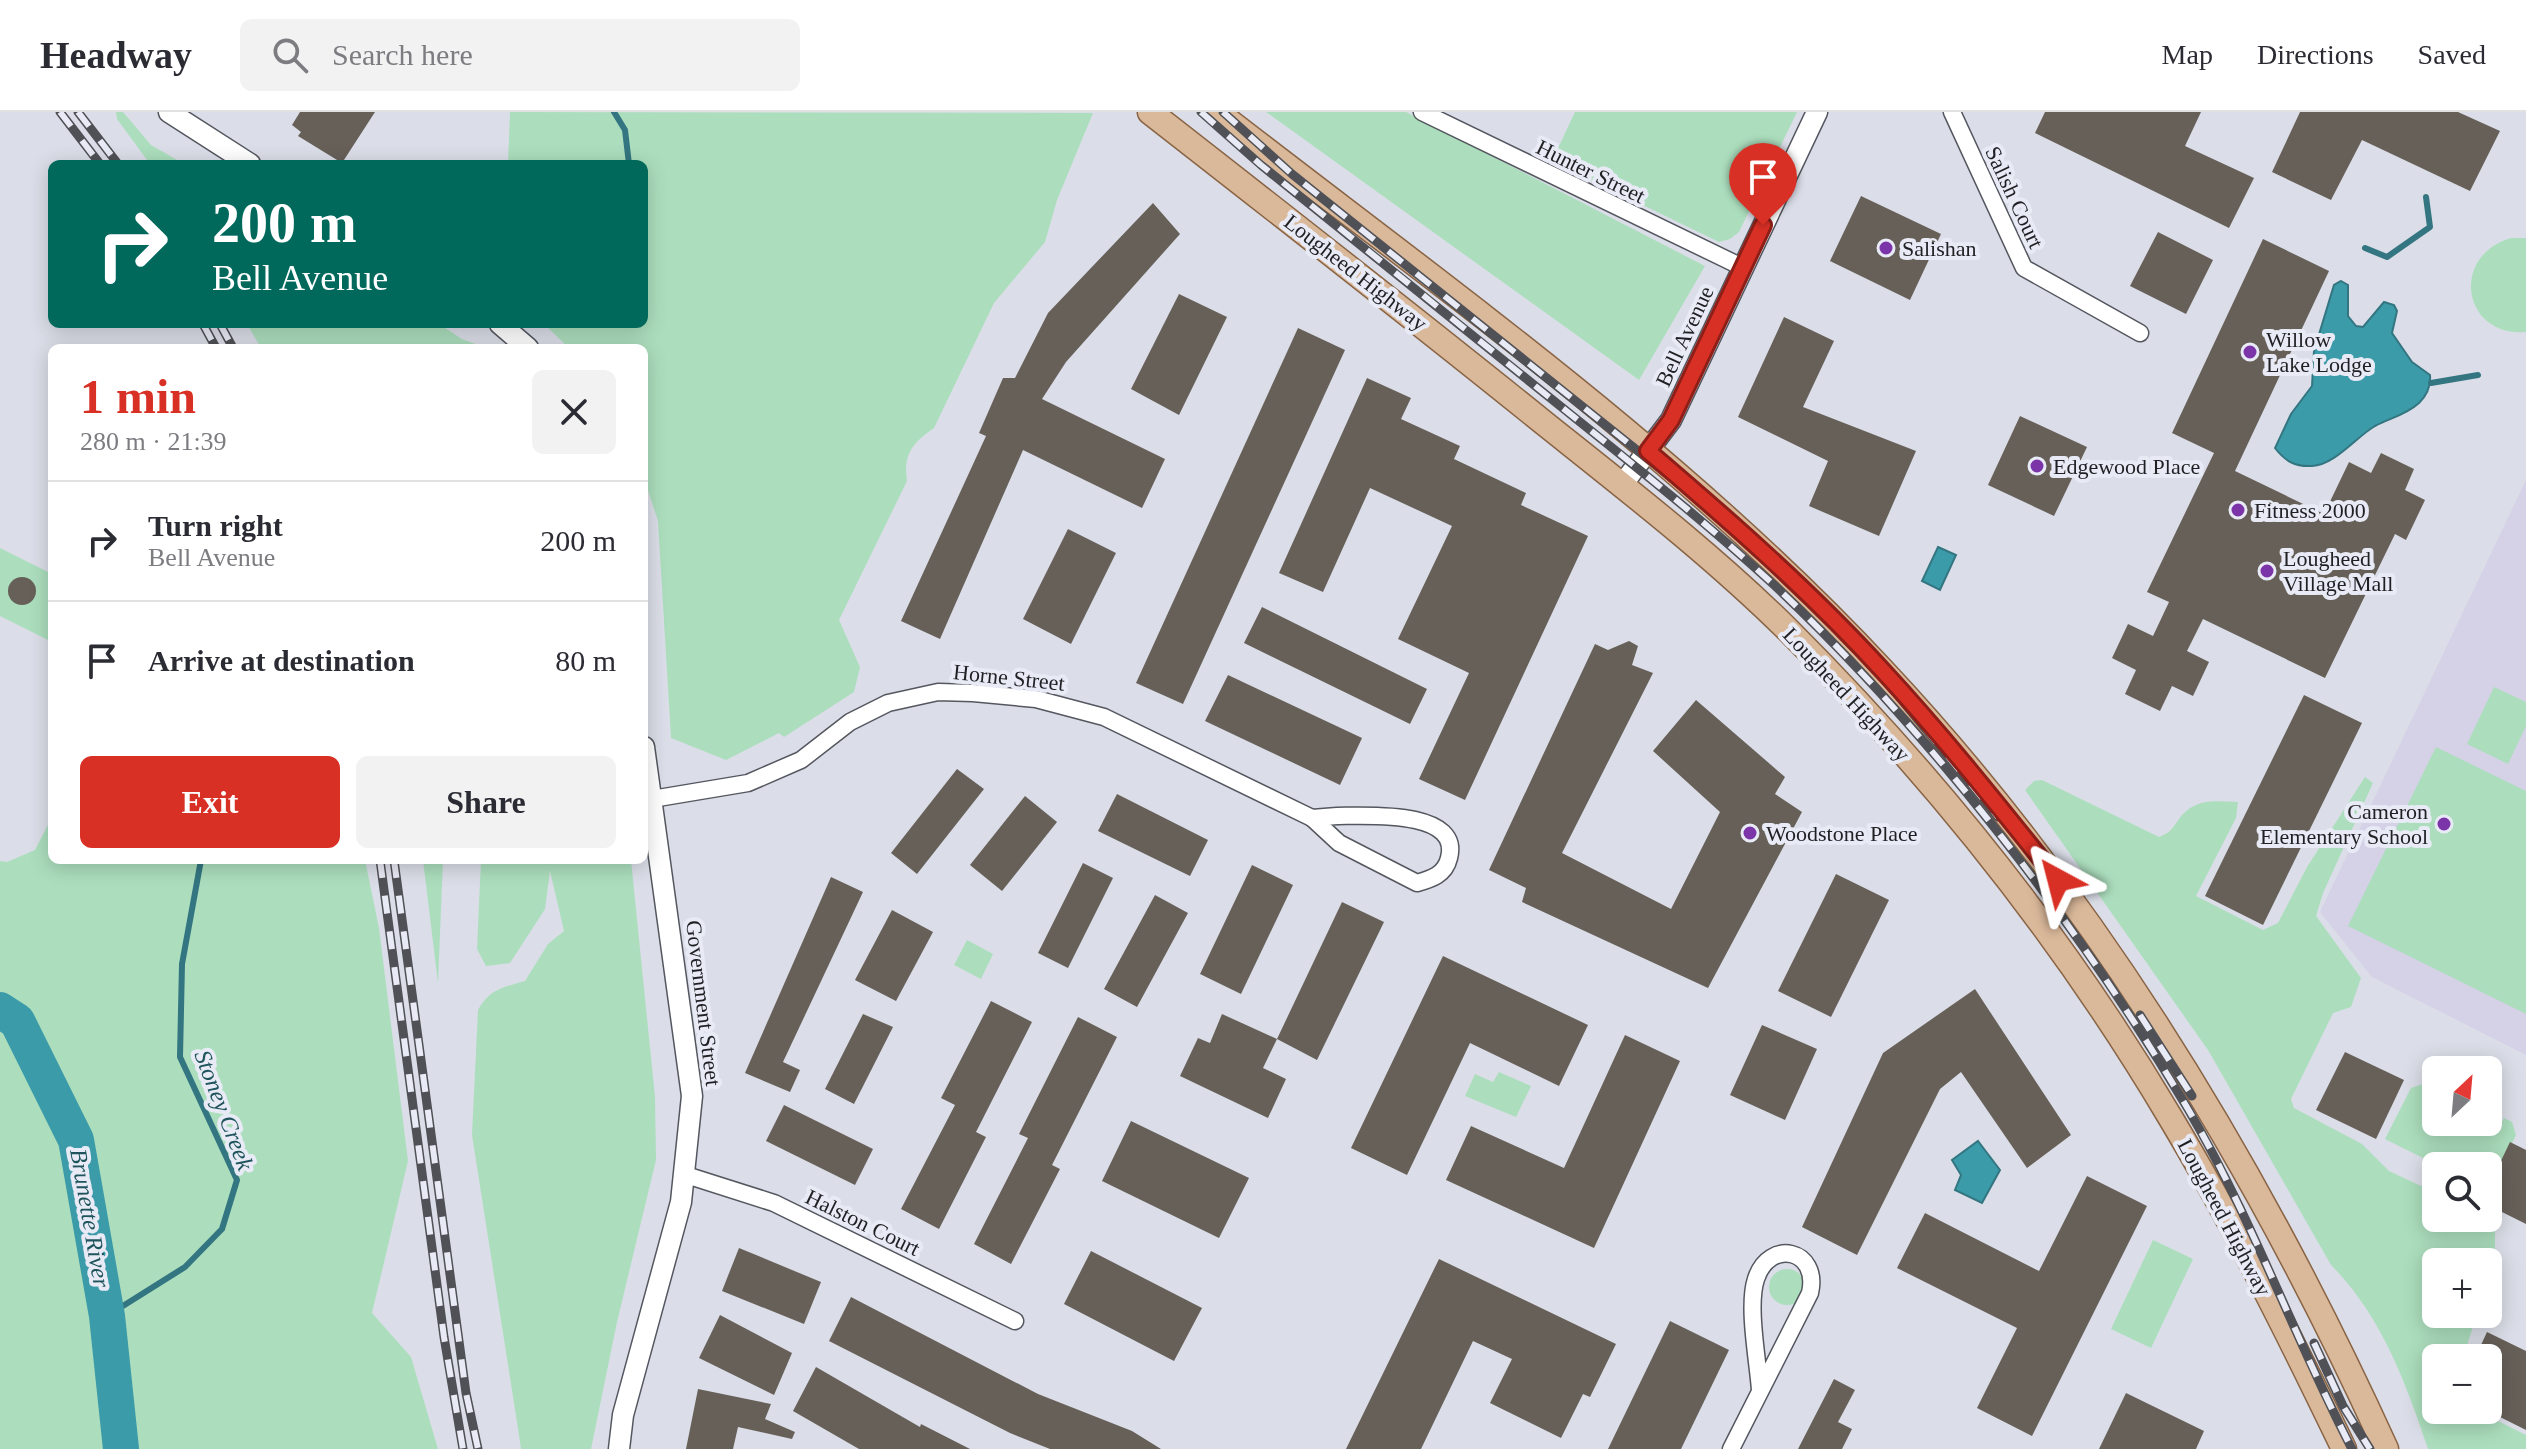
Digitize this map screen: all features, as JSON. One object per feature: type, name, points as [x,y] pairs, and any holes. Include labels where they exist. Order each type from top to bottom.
[{"type":"main road","name":"Lougheed Highway","points":[[1150,112],[1358,273],[1622,485],[1756,599],[1873,719],[1967,827],[2037,918],[2169,1115],[2233,1226],[2344,1449]]},
{"type":"main road","name":"Lougheed Highway","points":[[1217,112],[1628,431],[1824,611],[1881,669],[1974,774],[2058,880],[2123,972],[2239,1157],[2386,1449]]},
{"type":"street","points":[[169,112],[244,160]]},
{"type":"street","name":"Hunter Street","points":[[1422,112],[1742,267]]},
{"type":"street","name":"Bell Avenue","points":[[1622,485],[1671,420],[1817,112]]},
{"type":"street","name":"Salish Court","points":[[1952,112],[2024,268],[2140,333]]},
{"type":"street","points":[[505,328],[523,344]]},
{"type":"street","name":"Horne Street","points":[[652,799],[748,783],[801,760],[850,722],[888,703],[938,692],[973,693],[1062,703],[1104,717],[1312,818],[1339,843],[1417,883],[1436,877],[1448,864],[1451,850],[1447,838],[1435,827],[1406,817],[1312,818]]},
{"type":"street","name":"Government Street","points":[[619,1449],[623,1415],[686,1175],[692,1096],[648,773]]},
{"type":"street","name":"Halston Court","points":[[686,1175],[774,1203],[1015,1321]]},
{"type":"street","points":[[1731,1449],[1810,1293],[1813,1281],[1807,1264],[1793,1253],[1776,1254],[1762,1265],[1754,1282],[1760,1390]]},
{"type":"shaded area","name":"Cameron Elementary School","points":[[2526,480],[2526,1055],[2372,977],[2320,912]]},
{"type":"green space","points":[[116,112],[123,112],[151,145],[177,160],[147,160],[117,119]]},
{"type":"green space","points":[[510,112],[1093,113],[1057,200],[1045,242],[994,303],[934,428],[911,450],[906,464],[907,481],[839,620],[860,667],[854,692],[784,737],[779,733],[726,760],[671,738],[658,521],[648,490],[648,344],[565,344],[548,328],[648,328],[648,160],[508,160]]},
{"type":"green space","points":[[1266,112],[1406,112],[1705,266],[1639,380]]},
{"type":"green space","points":[[1575,112],[1797,112],[1739,232],[1719,242],[1552,161]]},
{"type":"green space","points":[[2511,238],[2526,238],[2526,332],[2505,330],[2488,322],[2477,310],[2472,294],[2472,277],[2478,261],[2491,247]]},
{"type":"green space","points":[[249,328],[445,328],[475,344],[259,344]]},
{"type":"green space","points":[[0,548],[48,572],[48,640],[0,616]]},
{"type":"green space","points":[[2494,687],[2526,702],[2526,726],[2508,764],[2467,744]]},
{"type":"green space","points":[[2436,747],[2526,791],[2526,1014],[2348,926]]},
{"type":"green space","points":[[2365,777],[2373,783],[2323,893],[2316,916],[2361,978],[2351,1007],[2333,1013],[2291,1099],[2294,1108],[2362,1144],[2389,1171],[2422,1186],[2422,1232],[2495,1232],[2495,1248],[2422,1248],[2422,1328],[2473,1328],[2467,1344],[2422,1344],[2422,1424],[2502,1423],[2526,1435],[2526,1449],[2428,1449],[2411,1399],[2378,1328],[2349,1285],[2331,1265],[2208,1050],[2025,790],[2034,781],[2042,780],[2159,837],[2170,831],[2182,815],[2194,806],[2208,802],[2238,802],[2236,818],[2196,896],[2263,930],[2278,923],[2307,867]]},
{"type":"green space","points":[[48,825],[48,864],[366,864],[379,928],[408,1161],[372,1313],[411,1357],[438,1449],[0,1449],[0,861],[7,862],[35,850]]},
{"type":"green space","points":[[423,864],[443,864],[438,983]]},
{"type":"green space","points":[[481,864],[631,864],[655,1097],[656,1160],[617,1322],[591,1449],[521,1449],[472,1135],[478,1010],[492,993],[525,981],[548,944],[564,931],[550,871],[545,909],[510,963],[486,966],[477,949]]},
{"type":"green space","points":[[967,940],[993,954],[981,979],[954,965]]},
{"type":"green space","points":[[1499,1072],[1531,1086],[1516,1117],[1465,1096],[1475,1074],[1493,1082]]},
{"type":"green space","points":[[2422,1084],[2422,1136],[2502,1136],[2504,1118],[2512,1122],[2516,1135],[2502,1164],[2502,1152],[2422,1152],[2422,1158],[2385,1139],[2411,1088]]},
{"type":"green space","points":[[2153,1240],[2193,1259],[2151,1348],[2111,1329]]},
{"type":"green space","points":[[1787,1269],[1800,1274],[1805,1287],[1800,1300],[1787,1305],[1774,1300],[1769,1287],[1774,1274]]},
{"type":"water","points":[[2341,281],[2348,285],[2348,316],[2356,326],[2363,327],[2384,302],[2394,305],[2397,311],[2392,333],[2412,362],[2430,375],[2429,387],[2414,407],[2375,426],[2329,461],[2312,466],[2295,464],[2275,448],[2291,414],[2312,386],[2314,351],[2334,285]]},
{"type":"water","points":[[1938,547],[1956,555],[1940,590],[1922,581]]},
{"type":"water","points":[[1978,1141],[2000,1170],[1982,1203],[1955,1190],[1961,1175],[1952,1160]]},
{"type":"building","points":[[300,112],[375,112],[344,160],[337,160],[298,136],[301,132],[292,125]]},
{"type":"building","points":[[2045,112],[2201,112],[2185,146],[2254,178],[2229,228],[2035,133]]},
{"type":"building","points":[[2300,112],[2458,112],[2500,131],[2470,191],[2362,140],[2331,200],[2272,172]]},
{"type":"building","name":"Salishan","points":[[1861,196],[1941,234],[1910,300],[1830,261]]},
{"type":"building","points":[[1153,203],[1180,234],[1066,362],[1042,399],[1165,459],[1142,508],[1023,450],[940,639],[901,621],[986,436],[979,433],[1003,378],[1015,378],[1048,313]]},
{"type":"building","points":[[2158,232],[2213,260],[2186,314],[2130,286]]},
{"type":"building","points":[[2263,239],[2329,271],[2235,471],[2324,514],[2349,462],[2371,473],[2381,453],[2414,469],[2405,490],[2425,500],[2406,540],[2395,534],[2325,678],[2203,619],[2187,651],[2209,662],[2193,696],[2172,686],[2160,711],[2125,694],[2136,670],[2112,658],[2128,624],[2153,636],[2169,602],[2147,592],[2214,453],[2172,433]]},
{"type":"building","points":[[1179,294],[1227,317],[1179,415],[1131,389]]},
{"type":"building","points":[[1784,317],[1834,341],[1803,407],[1916,451],[1879,536],[1809,506],[1828,461],[1738,417]]},
{"type":"building","points":[[1298,328],[1345,350],[1183,704],[1136,683]]},
{"type":"building","points":[[1367,378],[1411,398],[1401,419],[1460,446],[1454,459],[1526,493],[1521,505],[1588,536],[1465,800],[1419,779],[1469,673],[1398,639],[1452,526],[1370,488],[1323,592],[1279,573]]},
{"type":"building","name":"Edgewood Place","points":[[2020,416],[2087,447],[2054,516],[1988,485]]},
{"type":"building","points":[[1068,529],[1116,553],[1071,644],[1023,619]]},
{"type":"building","points":[[22,577],[32,581],[36,591],[32,601],[22,605],[12,601],[8,591],[12,581]]},
{"type":"building","points":[[1262,607],[1427,689],[1410,724],[1244,643]]},
{"type":"building","name":"Woodstone Place","points":[[1629,641],[1638,646],[1632,665],[1653,673],[1562,853],[1671,909],[1720,812],[1653,751],[1696,700],[1785,777],[1775,794],[1802,812],[1708,988],[1522,902],[1526,888],[1489,870],[1595,644],[1608,650]]},
{"type":"building","points":[[1228,675],[1362,738],[1340,785],[1205,721]]},
{"type":"building","points":[[2304,695],[2362,723],[2263,925],[2205,896]]},
{"type":"building","points":[[957,769],[984,789],[917,874],[891,853]]},
{"type":"building","points":[[1117,794],[1208,840],[1190,876],[1098,831]]},
{"type":"building","points":[[1025,796],[1057,822],[1002,891],[970,865]]},
{"type":"building","points":[[1083,863],[1113,878],[1068,968],[1038,953]]},
{"type":"building","points":[[1252,865],[1293,885],[1241,994],[1200,974]]},
{"type":"building","points":[[1836,874],[1889,900],[1831,1017],[1778,991]]},
{"type":"building","points":[[831,877],[863,892],[783,1062],[800,1070],[790,1092],[745,1073]]},
{"type":"building","points":[[1155,895],[1188,913],[1137,1007],[1104,989]]},
{"type":"building","points":[[1342,902],[1384,922],[1317,1060],[1277,1039]]},
{"type":"building","points":[[892,910],[933,932],[896,1001],[855,980]]},
{"type":"building","points":[[1443,956],[1588,1025],[1559,1086],[1470,1043],[1407,1175],[1351,1148]]},
{"type":"building","points":[[1975,989],[2071,1135],[2027,1168],[1961,1072],[1940,1089],[1857,1255],[1802,1227],[1883,1053]]},
{"type":"building","points":[[991,1001],[1032,1022],[976,1132],[986,1137],[939,1229],[901,1209],[955,1105],[941,1098]]},
{"type":"building","points":[[863,1014],[893,1027],[854,1104],[825,1089]]},
{"type":"building","points":[[1222,1014],[1277,1039],[1263,1068],[1286,1079],[1268,1118],[1180,1076],[1198,1038],[1210,1043]]},
{"type":"building","points":[[1078,1017],[1117,1037],[1052,1165],[1060,1169],[1011,1264],[974,1244],[1028,1138],[1019,1134]]},
{"type":"building","points":[[1762,1025],[1817,1049],[1785,1120],[1730,1095]]},
{"type":"building","points":[[1625,1035],[1680,1061],[1594,1248],[1446,1180],[1471,1126],[1564,1168]]},
{"type":"building","points":[[2345,1052],[2404,1080],[2376,1139],[2316,1110]]},
{"type":"building","points":[[784,1105],[873,1149],[855,1185],[766,1141]]},
{"type":"building","points":[[1131,1121],[1249,1178],[1219,1238],[1102,1181]]},
{"type":"building","points":[[2510,1142],[2526,1150],[2526,1224],[2502,1212],[2502,1159]]},
{"type":"building","points":[[2087,1176],[2147,1206],[2032,1436],[1977,1408],[2017,1328],[1897,1268],[1925,1213],[2039,1271]]},
{"type":"building","points":[[739,1248],[821,1282],[804,1324],[722,1291]]},
{"type":"building","points":[[1091,1251],[1202,1308],[1174,1361],[1064,1304]]},
{"type":"building","points":[[1439,1259],[1616,1344],[1590,1397],[1583,1394],[1561,1438],[1490,1403],[1512,1359],[1473,1341],[1421,1449],[1346,1449]]},
{"type":"building","points":[[851,1297],[1038,1394],[1132,1431],[1161,1449],[1050,1449],[1010,1433],[829,1341]]},
{"type":"building","points":[[720,1315],[792,1353],[774,1395],[699,1358]]},
{"type":"building","points":[[1670,1321],[1729,1350],[1681,1449],[1608,1449]]},
{"type":"building","points":[[2487,1332],[2526,1351],[2526,1430],[2502,1418],[2502,1344],[2481,1344]]},
{"type":"building","points":[[816,1367],[920,1427],[921,1424],[970,1449],[859,1449],[793,1411]]},
{"type":"building","points":[[1834,1379],[1855,1390],[1838,1422],[1852,1429],[1842,1449],[1798,1449]]},
{"type":"building","points":[[698,1389],[771,1404],[765,1419],[795,1432],[792,1439],[738,1427],[733,1449],[686,1449]]},
{"type":"building","points":[[2126,1393],[2204,1431],[2196,1449],[2099,1449]]},
{"type":"waterway","name":"Stoney Creek","points":[[614,112],[625,130],[629,160]]},
{"type":"waterway","points":[[2365,248],[2387,257],[2430,227],[2426,197]]},
{"type":"waterway","points":[[2431,383],[2478,375]]},
{"type":"waterway","name":"Stoney Creek","points":[[107,1316],[185,1267],[222,1229],[237,1180],[180,1057],[182,964],[200,864]]},
{"type":"waterway","name":"Brunette River","points":[[0,1010],[17,1021],[76,1140],[107,1316],[121,1449]]},
{"type":"railway","points":[[60,112],[97,160]]},
{"type":"railway","points":[[78,112],[115,160]]},
{"type":"railway","points":[[1201,112],[1261,165],[1691,512],[1746,560],[1831,641],[1944,766],[2050,901],[2146,1040],[2188,1109],[2253,1235],[2352,1449]]},
{"type":"railway","points":[[1223,112],[1292,174],[1718,515],[1815,607],[1886,681],[1998,817]]},
{"type":"railway","points":[[205,328],[214,344]]},
{"type":"railway","points":[[222,328],[231,344]]},
{"type":"railway","points":[[381,864],[444,1337],[463,1449]]},
{"type":"railway","points":[[395,864],[466,1393],[478,1449]]},
{"type":"railway","points":[[2140,1015],[2192,1096]]},
{"type":"railway","points":[[2314,1343],[2343,1406],[2370,1449]]},
{"type":"place","name":"Salishan","points":[[1886,248]]},
{"type":"place","name":"Willow Lake Lodge","points":[[2250,352]]},
{"type":"place","name":"Edgewood Place","points":[[2037,466]]},
{"type":"place","name":"Fitness 2000","points":[[2238,510]]},
{"type":"place","name":"Lougheed Village Mall","points":[[2267,571]]},
{"type":"place","name":"Cameron Elementary School","points":[[2444,824]]},
{"type":"place","name":"Woodstone Place","points":[[1750,833]]},
{"type":"route","points":[[1763,225],[1671,420],[1648,451],[1824,611],[1881,669],[1974,774],[2058,880]]}]
